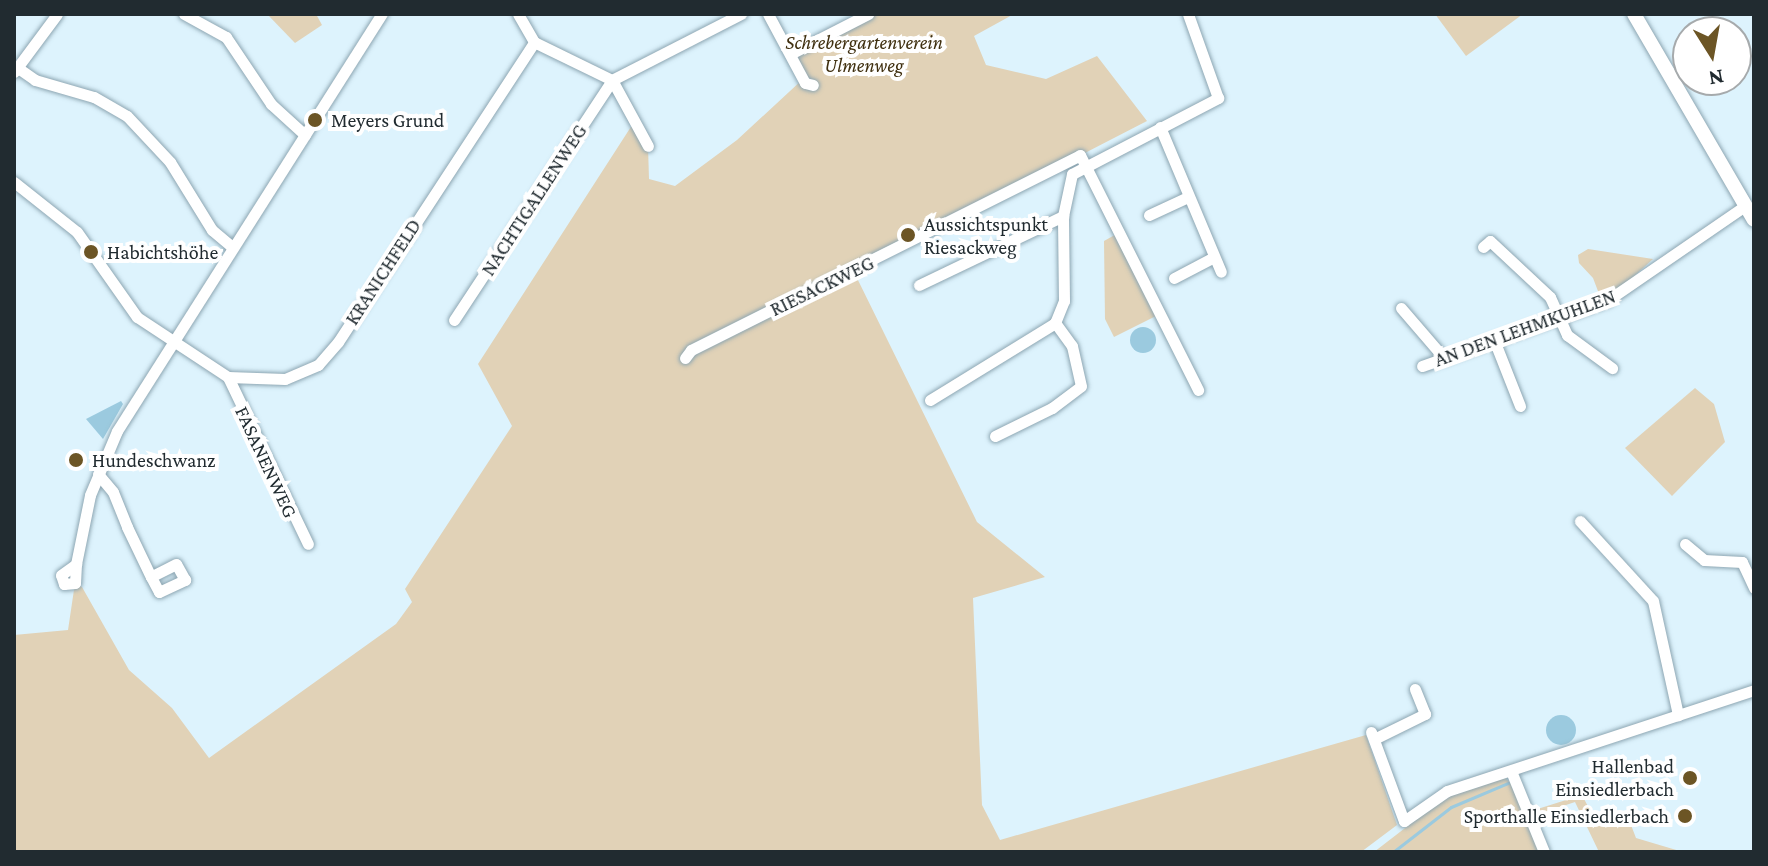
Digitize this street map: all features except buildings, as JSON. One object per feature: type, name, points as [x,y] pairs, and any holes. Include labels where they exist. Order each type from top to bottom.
[{"type":"main road","points":[[1634,14],[1754,220]]},
{"type":"street","points":[[57,14],[16,70],[35,80],[94,97],[127,116],[170,162],[212,230],[232,247]]},
{"type":"street","points":[[184,14],[226,37],[271,104],[305,135]]},
{"type":"street","points":[[76,564],[98,474],[117,431],[382,14]]},
{"type":"street","points":[[518,14],[534,42],[612,80],[648,146]]},
{"type":"street","points":[[612,80],[741,14]]},
{"type":"street","points":[[768,14],[805,83],[813,85]]},
{"type":"street","points":[[790,54],[868,14]]},
{"type":"street","name":"RIESACKWEG","points":[[685,358],[691,350],[1065,162],[1080,155],[1086,164],[1218,98],[1188,14]]},
{"type":"street","name":"KRANICHFELD","points":[[228,377],[285,379],[327,355],[534,42]]},
{"type":"street","name":"NACHTIGALLENWEG","points":[[454,320],[612,80]]},
{"type":"street","points":[[1160,127],[1186,198],[1221,272]]},
{"type":"street","points":[[930,400],[1055,323],[1067,277],[1063,216],[1072,174],[1086,164],[1198,390]]},
{"type":"street","points":[[14,182],[77,232],[137,317],[228,377]]},
{"type":"street","points":[[1149,215],[1186,198]]},
{"type":"street","name":"AN DEN LEHMKUHLEN","points":[[1422,366],[1558,319],[1623,292],[1662,259],[1705,238],[1745,206]]},
{"type":"street","points":[[919,285],[1063,216]]},
{"type":"street","points":[[1483,247],[1490,241],[1540,288],[1567,335],[1612,368]]},
{"type":"street","points":[[1174,278],[1214,257]]},
{"type":"street","points":[[1401,308],[1444,358]]},
{"type":"street","points":[[995,436],[1052,408],[1081,386],[1072,346],[1055,323]]},
{"type":"street","points":[[1494,340],[1520,406]]},
{"type":"street","name":"FASANENWEG","points":[[228,377],[308,544]]},
{"type":"street","points":[[98,474],[113,492],[151,577]]},
{"type":"street","points":[[1580,521],[1653,601],[1678,715]]},
{"type":"street","points":[[1685,544],[1704,560],[1742,562],[1754,588]]},
{"type":"street","points":[[1415,689],[1425,714],[1372,735],[1404,821],[1447,791],[1754,690]]},
{"type":"street","points":[[1511,771],[1544,852]]},
{"type":"green space","points":[[267,14],[316,14],[322,25],[295,43]]},
{"type":"green space","name":"Schrebergartenverein Ulmenweg","points":[[868,14],[1014,14],[974,36],[986,65],[1046,79],[1097,56],[1147,121],[854,272],[977,522],[1045,577],[973,598],[982,805],[1000,840],[1366,735],[1397,825],[1361,852],[14,852],[14,635],[68,630],[75,583],[82,587],[129,670],[172,708],[209,758],[396,624],[412,602],[405,589],[512,426],[478,364],[636,119],[648,146],[649,179],[675,186],[737,140],[803,79],[790,54]]},
{"type":"green space","points":[[1435,14],[1523,14],[1466,56]]},
{"type":"green space","points":[[1120,232],[1160,314],[1114,337],[1105,319],[1104,241]]},
{"type":"green space","points":[[1588,249],[1653,259],[1619,290],[1601,299],[1593,278],[1579,263],[1578,255]]},
{"type":"green space","points":[[1695,388],[1714,404],[1725,442],[1672,496],[1625,448]]},
{"type":"green space","points":[[1504,777],[1519,791],[1528,812],[1582,795],[1594,818],[1631,825],[1636,838],[1683,852],[1599,852],[1575,802],[1530,817],[1544,852],[1374,852],[1444,798]]},
{"type":"water","points":[[1143,327],[1153,330],[1156,340],[1153,350],[1143,353],[1133,350],[1130,340],[1133,330]]},
{"type":"water","points":[[121,401],[123,404],[103,439],[86,419]]},
{"type":"water","points":[[1561,715],[1572,719],[1576,730],[1572,741],[1561,745],[1550,741],[1546,730],[1550,719]]},
{"type":"waterway","points":[[1393,852],[1451,807],[1508,783]]},
{"type":"place","name":"Meyers Grund","points":[[315,120]]},
{"type":"place","name":"Aussichtspunkt Riesackweg","points":[[908,235]]},
{"type":"place","name":"Habichtshöhe","points":[[91,252]]},
{"type":"place","name":"Hundeschwanz","points":[[76,460]]},
{"type":"place","name":"Hallenbad Einsiedlerbach","points":[[1690,778]]},
{"type":"place","name":"Sporthalle Einsiedlerbach","points":[[1685,816]]}]
